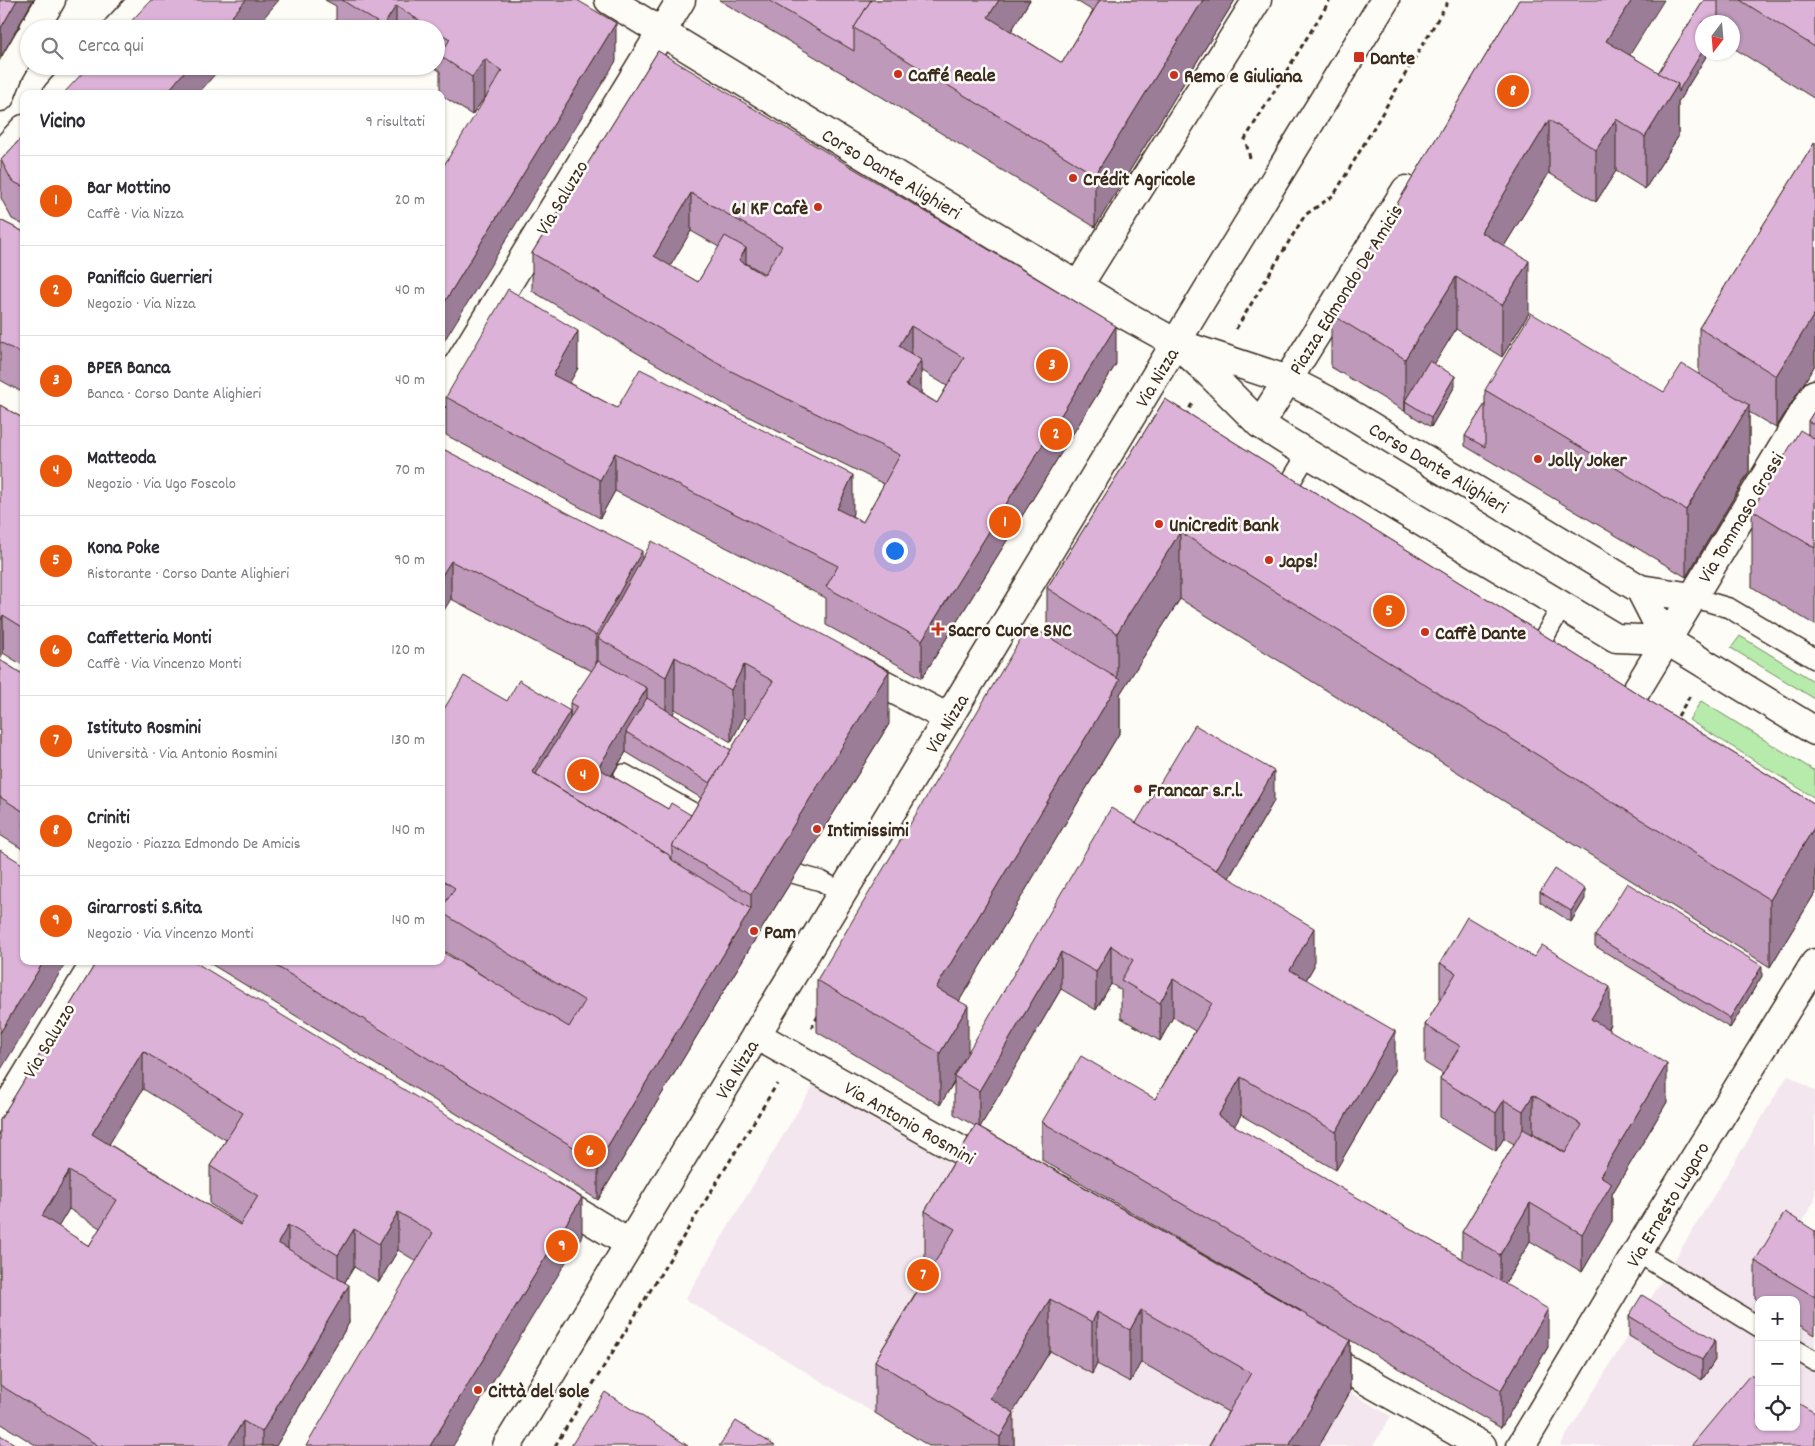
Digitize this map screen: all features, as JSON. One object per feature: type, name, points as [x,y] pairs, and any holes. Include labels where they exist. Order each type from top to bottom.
[{"type":"street","points":[[39,20],[51,0]]},
{"type":"street","points":[[125,20],[144,0]]},
{"type":"street","name":"Corso Dante Alighieri","points":[[609,0],[1078,286],[1214,365],[1288,380],[1327,400],[1640,588]]},
{"type":"street","name":"Via Saluzzo","points":[[445,386],[681,0]]},
{"type":"street","points":[[1078,286],[1257,0]]},
{"type":"street","name":"Via Nizza","points":[[507,1446],[1385,0]]},
{"type":"street","points":[[0,97],[10,72],[20,54]]},
{"type":"street","points":[[61,90],[74,75]]},
{"type":"street","points":[[0,155],[20,133]]},
{"type":"street","name":"Piazza Edmondo De Amicis","points":[[1260,424],[1421,166]]},
{"type":"street","name":"Corso Dante Alighieri","points":[[1214,365],[1260,424],[1616,638],[1666,640],[1815,731]]},
{"type":"street","name":"Via Tommaso Grossi","points":[[1666,640],[1815,394]]},
{"type":"street","points":[[1640,588],[1692,596]]},
{"type":"street","points":[[1640,588],[1666,640],[1630,701],[1627,711],[1631,720],[1654,736]]},
{"type":"street","points":[[832,657],[948,718]]},
{"type":"street","name":"Via Ernesto Lugaro","points":[[1521,1446],[1637,1252],[1815,963]]},
{"type":"street","name":"Via Saluzzo","points":[[0,1120],[94,965]]},
{"type":"street","name":"Via Antonio Rosmini","points":[[756,1035],[1011,1179]]},
{"type":"street","points":[[530,1184],[630,1244]]},
{"type":"street","points":[[1298,1341],[1482,1446]]},
{"type":"lane","points":[[1277,504],[1308,453]]},
{"type":"lane","points":[[1692,596],[1729,608],[1815,659]]},
{"type":"lane","points":[[1531,659],[1562,606]]},
{"type":"lane","points":[[624,774],[716,826]]},
{"type":"lane","points":[[796,874],[821,881],[842,892]]},
{"type":"lane","points":[[1637,1252],[1755,1325]]},
{"type":"lane","points":[[1800,1352],[1815,1361]]},
{"type":"path","points":[[1182,422],[1214,365],[1305,215],[1334,195],[1449,0]]},
{"type":"path","points":[[1678,716],[1691,694]]},
{"type":"path","points":[[555,1446],[823,1009]]},
{"type":"shaded area","points":[[1788,1075],[1815,1091],[1815,1200],[1757,1296],[1755,1296],[1755,1431],[1800,1431],[1800,1326],[1815,1335],[1815,1446],[1560,1446]]},
{"type":"shaded area","points":[[814,1084],[1391,1416],[1373,1446],[929,1446],[685,1299]]},
{"type":"green space","points":[[1740,636],[1815,682],[1815,699],[1731,648]]},
{"type":"green space","points":[[1701,701],[1815,771],[1815,798],[1689,720]]},
{"type":"building","points":[[0,0],[17,0],[1,28],[0,27]]},
{"type":"building","points":[[151,0],[246,0],[229,20],[132,20]]},
{"type":"building","points":[[342,0],[577,0],[616,23],[445,301],[445,164],[502,71],[485,59],[472,77],[445,59],[445,48],[450,39],[445,36],[445,20],[419,20],[396,6],[387,20],[374,20]]},
{"type":"building","points":[[768,0],[871,0],[854,28],[854,51]]},
{"type":"building","points":[[871,0],[999,0],[988,17],[1062,63],[1100,0],[1203,0],[1095,175],[854,28]]},
{"type":"building","points":[[1519,0],[1632,0],[1606,41],[1678,84],[1645,137],[1616,119],[1596,150],[1549,120],[1481,232],[1529,261],[1502,305],[1456,277],[1405,359],[1331,314]]},
{"type":"building","points":[[1704,0],[1718,0],[1718,15],[1695,15],[1695,60],[1697,60],[1678,92],[1678,84],[1658,73]]},
{"type":"building","points":[[1740,0],[1815,0],[1815,47]]},
{"type":"building","points":[[658,51],[1116,326],[922,640],[826,587],[838,566],[615,453],[600,480],[446,397],[508,289],[578,331],[553,375],[617,408],[640,369],[853,475],[837,509],[863,522],[900,455],[729,370],[532,253]],"holes":[[[691,193],[782,246],[764,275],[739,260],[746,248],[725,236],[698,282],[654,256]],[[911,326],[964,358],[937,403],[906,385],[921,360],[899,346]]]},
{"type":"building","points":[[81,75],[182,75],[169,90],[67,90]]},
{"type":"building","points":[[20,139],[20,185],[12,181],[1,160]]},
{"type":"building","points":[[1815,142],[1815,313],[1776,376],[1699,328]]},
{"type":"building","points":[[0,220],[20,230],[20,353],[0,342]]},
{"type":"building","points":[[1531,313],[1664,392],[1682,364],[1749,405],[1686,510],[1485,390]]},
{"type":"building","points":[[1429,361],[1455,376],[1431,417],[1405,401]]},
{"type":"building","points":[[1165,399],[1815,804],[1815,826],[1770,900],[1180,532],[1117,633],[1047,588]]},
{"type":"building","points":[[1485,404],[1485,447],[1465,436]]},
{"type":"building","points":[[0,405],[20,417],[20,626],[3,615],[0,621]]},
{"type":"building","points":[[1815,410],[1815,425],[1808,421]]},
{"type":"building","points":[[1800,430],[1815,439],[1815,548],[1752,510]]},
{"type":"building","points":[[445,450],[642,551],[596,635],[451,561],[445,571]]},
{"type":"building","points":[[652,541],[889,671],[751,894],[672,846],[773,681],[744,665],[731,690],[675,657],[666,677],[598,638]]},
{"type":"building","points":[[1029,625],[1120,680],[936,988],[968,1006],[940,1053],[817,980]]},
{"type":"building","points":[[0,660],[20,672],[20,810],[0,797]]},
{"type":"building","points":[[598,661],[647,688],[598,768],[668,809],[671,803],[691,815],[672,846],[672,860],[669,855],[536,774],[577,707],[570,703]]},
{"type":"building","points":[[464,676],[507,701],[519,680],[570,711],[532,772],[669,855],[672,860],[751,909],[598,1162],[275,965],[445,965],[445,953],[569,1027],[585,1001],[445,914],[445,903],[455,888],[445,882],[445,707]]},
{"type":"building","points":[[647,698],[731,750],[710,783],[626,732]]},
{"type":"building","points":[[1195,725],[1274,771],[1216,870],[1136,823]]},
{"type":"building","points":[[1111,808],[1314,928],[1290,970],[1395,1031],[1336,1132],[1241,1077],[1218,1116],[1548,1309],[1501,1390],[1042,1122],[1081,1056],[1155,1099],[1212,1003],[1173,979],[1160,1003],[1121,980],[1133,960],[1111,946],[1096,972],[1061,952],[979,1091],[954,1076]]},
{"type":"building","points":[[0,850],[20,862],[20,965],[42,965],[0,1033]]},
{"type":"building","points":[[1555,869],[1585,889],[1571,911],[1540,892]]},
{"type":"building","points":[[1627,883],[1762,966],[1730,1018],[1595,936]]},
{"type":"building","points":[[1467,917],[1534,957],[1542,945],[1610,987],[1591,1019],[1667,1064],[1600,1176],[1612,1183],[1582,1234],[1530,1203],[1500,1255],[1462,1232],[1523,1129],[1565,1153],[1582,1125],[1533,1095],[1523,1111],[1504,1100],[1496,1113],[1440,1079],[1460,1046],[1425,1025],[1456,973],[1440,963]]},
{"type":"building","points":[[95,965],[200,965],[582,1198],[430,1446],[306,1446],[433,1233],[398,1212],[379,1244],[354,1229],[338,1255],[288,1225],[278,1243],[349,1285],[262,1432],[243,1421],[228,1446],[99,1446],[0,1385],[0,1120]],"holes":[[[143,1051],[243,1113],[210,1166],[258,1196],[240,1225],[92,1134]],[[69,1171],[117,1200],[89,1246],[42,1216]]]},
{"type":"building","points":[[976,1125],[1350,1340],[1289,1446],[1209,1446],[1251,1373],[1141,1310],[1130,1330],[1097,1312],[1092,1322],[1050,1299],[990,1398],[1014,1413],[1000,1437],[875,1361],[955,1229],[925,1211]]},
{"type":"building","points":[[1785,1212],[1815,1231],[1815,1297],[1755,1261]]},
{"type":"building","points":[[1642,1295],[1715,1340],[1702,1360],[1629,1316]]},
{"type":"building","points":[[1750,1375],[1755,1378],[1755,1431],[1800,1431],[1800,1404],[1815,1413],[1815,1446],[1691,1446]]},
{"type":"building","points":[[605,1392],[688,1446],[571,1446]]},
{"type":"building","points":[[736,1421],[775,1446],[719,1446]]},
{"type":"building","points":[[0,1435],[18,1446],[0,1446]]},
{"type":"place","name":"Dante","points":[[1359,57]]},
{"type":"place","name":"Caffé Reale","points":[[898,74]]},
{"type":"place","name":"Remo e Giuliana","points":[[1174,75]]},
{"type":"place","name":"Criniti","points":[[1513,91]]},
{"type":"place","name":"Crédit Agricole","points":[[1073,178]]},
{"type":"place","name":"61 KF Cafè","points":[[818,207]]},
{"type":"place","name":"BPER Banca","points":[[1052,365]]},
{"type":"place","name":"Panificio Guerrieri","points":[[1056,434]]},
{"type":"place","name":"Jolly Joker","points":[[1538,459]]},
{"type":"place","name":"Bar Mottino","points":[[1005,522]]},
{"type":"place","name":"UniCredit Bank","points":[[1159,524]]},
{"type":"place","name":"Japs!","points":[[1269,560]]},
{"type":"place","name":"Kona Poke","points":[[1389,611]]},
{"type":"place","name":"Sacro Cuore SNC","points":[[938,629]]},
{"type":"place","name":"Caffè Dante","points":[[1425,632]]},
{"type":"place","name":"Matteoda","points":[[583,775]]},
{"type":"place","name":"Francar s.r.l.","points":[[1138,789]]},
{"type":"place","name":"Intimissimi","points":[[817,829]]},
{"type":"place","name":"Pam","points":[[754,931]]},
{"type":"place","name":"Caffetteria Monti","points":[[590,1151]]},
{"type":"place","name":"Girarrosti S.Rita","points":[[562,1246]]},
{"type":"place","name":"Istituto Rosmini","points":[[923,1275]]},
{"type":"place","name":"Città del sole","points":[[478,1390]]}]
